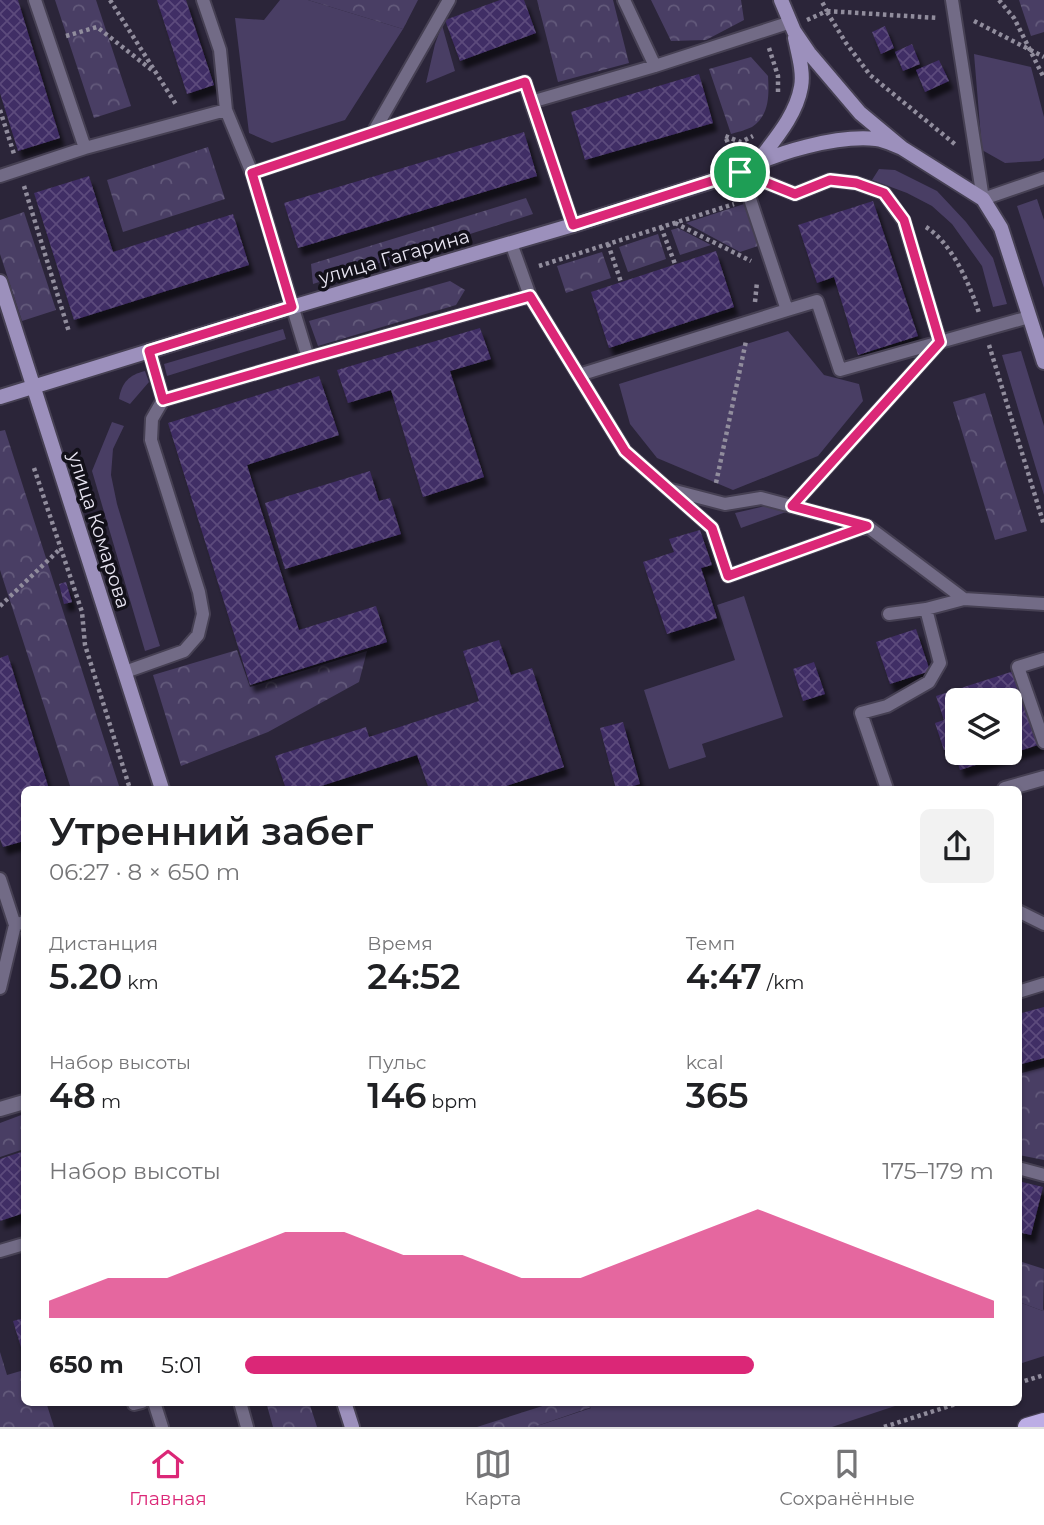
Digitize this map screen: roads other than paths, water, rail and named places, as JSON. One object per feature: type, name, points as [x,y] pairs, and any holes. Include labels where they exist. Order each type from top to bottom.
[{"type":"main road","points":[[781,0],[793,26],[825,73],[860,113],[902,148],[983,199],[1001,228],[1043,355]]},
{"type":"main road","name":"улица Гагарина","points":[[757,163],[785,126],[797,103],[802,85],[793,26]]},
{"type":"main road","name":"улица Гагарина","points":[[0,397],[292,307],[573,225],[806,148],[842,140],[878,139],[902,148]]},
{"type":"main road","name":"улица Комарова","points":[[0,282],[161,786]]},
{"type":"main road","points":[[345,1406],[352,1427]]},
{"type":"main road","points":[[1027,1427],[1044,1422]]},
{"type":"street","points":[[1016,786],[1044,778]]},
{"type":"street","points":[[0,1109],[21,1103]]},
{"type":"lane","points":[[35,0],[85,148]]},
{"type":"lane","points":[[204,0],[220,50],[226,110],[252,173],[308,358]]},
{"type":"lane","points":[[374,131],[449,0]]},
{"type":"lane","points":[[624,0],[655,66]]},
{"type":"lane","points":[[952,0],[983,199],[1044,178]]},
{"type":"lane","points":[[531,102],[761,32],[793,26]]},
{"type":"lane","points":[[252,173],[525,82],[573,225]]},
{"type":"lane","points":[[0,176],[85,148],[226,110]]},
{"type":"lane","points":[[740,172],[787,310]]},
{"type":"lane","points":[[740,172],[795,194],[830,180],[856,183],[884,193],[904,220],[940,342]]},
{"type":"lane","points":[[511,243],[530,296],[625,451],[712,528],[728,576],[867,526]]},
{"type":"lane","points":[[125,672],[184,651],[198,635],[204,614],[152,440],[152,419],[163,400],[530,296]]},
{"type":"lane","points":[[579,376],[817,301],[839,370],[1029,317]]},
{"type":"lane","points":[[792,506],[940,342]]},
{"type":"lane","points":[[149,351],[163,400]]},
{"type":"lane","points":[[667,489],[725,504],[761,498],[867,526],[964,599]]},
{"type":"lane","points":[[888,614],[926,609],[964,599],[1044,604]]},
{"type":"lane","points":[[886,786],[861,713],[887,706],[929,682],[940,663],[926,609]]},
{"type":"lane","points":[[1044,659],[1018,667],[1044,742]]},
{"type":"lane","points":[[0,879],[20,924],[0,988]]},
{"type":"lane","points":[[1022,913],[1044,925]]},
{"type":"lane","points":[[1022,991],[1044,984]]},
{"type":"lane","points":[[1022,1169],[1044,1175]]},
{"type":"lane","points":[[0,1251],[21,1245]]},
{"type":"lane","points":[[155,1406],[162,1427]]},
{"type":"lane","points":[[241,1406],[247,1427]]}]
